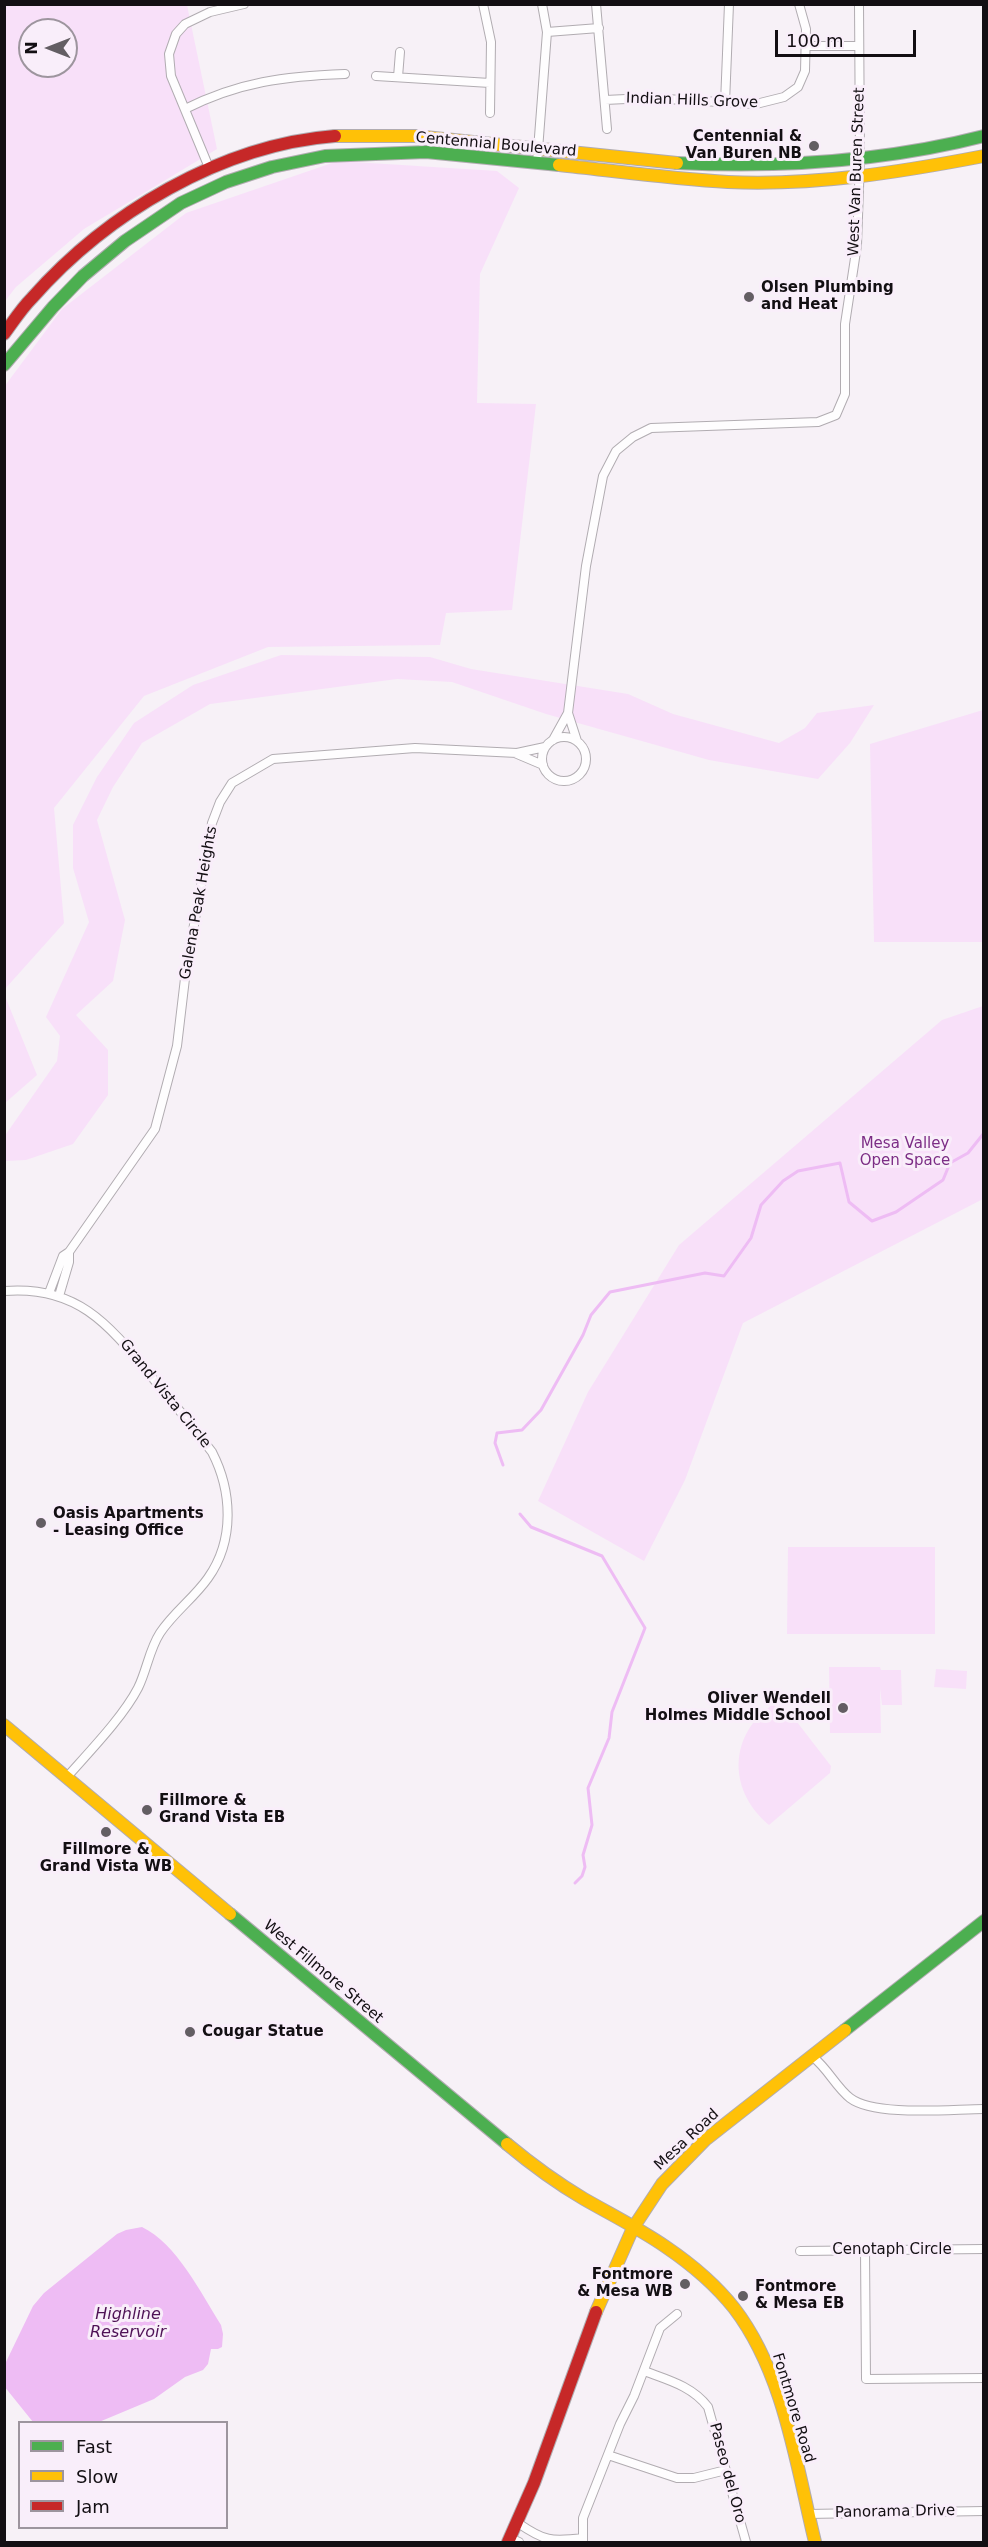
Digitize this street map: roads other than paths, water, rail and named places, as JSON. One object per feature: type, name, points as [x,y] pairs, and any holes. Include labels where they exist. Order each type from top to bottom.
[{"type":"main road","name":"Centennial Boulevard","points":[[4,334],[31,298],[63,266],[114,226],[172,187],[210,170],[268,149],[323,137],[385,134],[539,148],[657,162],[742,165],[860,160],[953,146],[984,136]]},
{"type":"main road","name":"Centennial Boulevard","points":[[4,365],[67,292],[116,248],[181,203],[226,182],[272,167],[325,156],[426,152],[729,182],[788,181],[860,175],[939,165],[984,156]]},
{"type":"main road","name":"West Fillmore Street","points":[[4,1725],[533,2166],[573,2194],[633,2228]]},
{"type":"main road","name":"Mesa Road","points":[[513,2541],[596,2312],[633,2228],[662,2184],[695,2149],[984,1921]]},
{"type":"main road","name":"Fontmore Road","points":[[633,2228],[674,2252],[705,2276],[731,2304],[750,2331],[776,2391],[815,2542]]},
{"type":"street","points":[[210,170],[169,65],[169,54],[176,34],[186,24],[203,15],[244,4]]},
{"type":"street","points":[[483,4],[491,42],[490,113]]},
{"type":"street","points":[[537,163],[547,32],[543,4]]},
{"type":"street","points":[[596,4],[607,129]]},
{"type":"street","points":[[724,103],[729,4]]},
{"type":"street","name":"Indian Hills Grove","points":[[605,100],[647,98],[724,103],[768,103],[792,92],[798,87],[805,70],[807,46],[800,4]]},
{"type":"street","name":"West Van Buren Street","points":[[568,714],[586,566],[603,476],[616,451],[633,437],[651,428],[818,422],[836,415],[844,394],[845,324],[857,245],[860,175],[859,4]]},
{"type":"street","points":[[547,32],[599,28]]},
{"type":"street","points":[[807,46],[859,46]]},
{"type":"street","points":[[398,77],[400,52]]},
{"type":"street","points":[[185,109],[217,94],[258,82],[306,75],[345,74]]},
{"type":"street","points":[[376,76],[490,83]]},
{"type":"street","points":[[517,753],[545,747],[553,740],[568,714]]},
{"type":"street","points":[[545,747],[542,756],[543,765],[548,774],[558,780],[575,777],[583,769],[585,759],[583,749],[577,741],[568,714]]},
{"type":"street","points":[[553,740],[568,737],[577,741]]},
{"type":"street","name":"Galena Peak Heights","points":[[49,1293],[63,1256],[69,1252],[155,1129],[177,1046],[188,959],[212,823],[220,802],[232,783],[273,759],[415,748],[517,753]]},
{"type":"street","points":[[517,753],[543,765]]},
{"type":"street","name":"Galena Peak Heights","points":[[59,1296],[69,1262],[69,1252]]},
{"type":"street","name":"Grand Vista Circle","points":[[4,1292],[49,1293],[59,1296],[79,1304],[108,1325],[199,1434],[219,1466],[225,1481],[228,1507],[226,1535],[209,1576],[160,1632],[131,1701],[67,1777]]},
{"type":"street","points":[[813,2057],[825,2067],[846,2095],[870,2107],[984,2109]]},
{"type":"street","name":"Cenotaph Circle","points":[[800,2250],[984,2249]]},
{"type":"street","points":[[865,2250],[862,2379],[984,2378]]},
{"type":"street","points":[[518,2523],[539,2537],[548,2540],[583,2540],[583,2518],[660,2328],[677,2314]]},
{"type":"street","name":"Paseo del Oro","points":[[644,2371],[686,2387],[703,2401],[711,2416],[746,2542]]},
{"type":"street","points":[[608,2455],[677,2478],[694,2478],[726,2470]]},
{"type":"street","name":"Panorama Drive","points":[[807,2514],[984,2511]]},
{"type":"water","name":"Highline Reservoir","points":[[142,2227],[154,2234],[177,2257],[221,2325],[222,2347],[211,2349],[208,2364],[203,2370],[185,2377],[154,2399],[101,2421],[32,2421],[4,2386],[5,2364],[33,2306],[44,2293],[117,2234]]},
{"type":"waterway","points":[[503,1465],[495,1443],[497,1433],[522,1430],[541,1410],[583,1335],[591,1315],[610,1292],[705,1273],[724,1276],[751,1238],[761,1205],[783,1181],[798,1171],[840,1163],[849,1202],[872,1221],[896,1212],[943,1180],[950,1163],[968,1153],[984,1133]]},
{"type":"waterway","points":[[520,1514],[531,1527],[602,1556],[645,1628],[612,1712],[609,1738],[588,1788],[592,1825],[583,1855],[585,1867],[582,1876],[575,1883]]},
{"type":"place","name":"Centennial & Van Buren NB","points":[[814,146]]},
{"type":"place","name":"Olsen Plumbing and Heat","points":[[749,297]]},
{"type":"place","name":"Oasis Apartments - Leasing Office","points":[[41,1523]]},
{"type":"place","name":"Oliver Wendell Holmes Middle School","points":[[843,1708]]},
{"type":"place","name":"Fillmore & Grand Vista EB","points":[[147,1810]]},
{"type":"place","name":"Fillmore & Grand Vista WB","points":[[106,1832]]},
{"type":"place","name":"Cougar Statue","points":[[190,2032]]},
{"type":"place","name":"Fontmore & Mesa WB","points":[[685,2284]]},
{"type":"place","name":"Fontmore & Mesa EB","points":[[743,2296]]},
{"type":"park label","name":"Mesa Valley Open Space","points":[[905,1152]]}]
